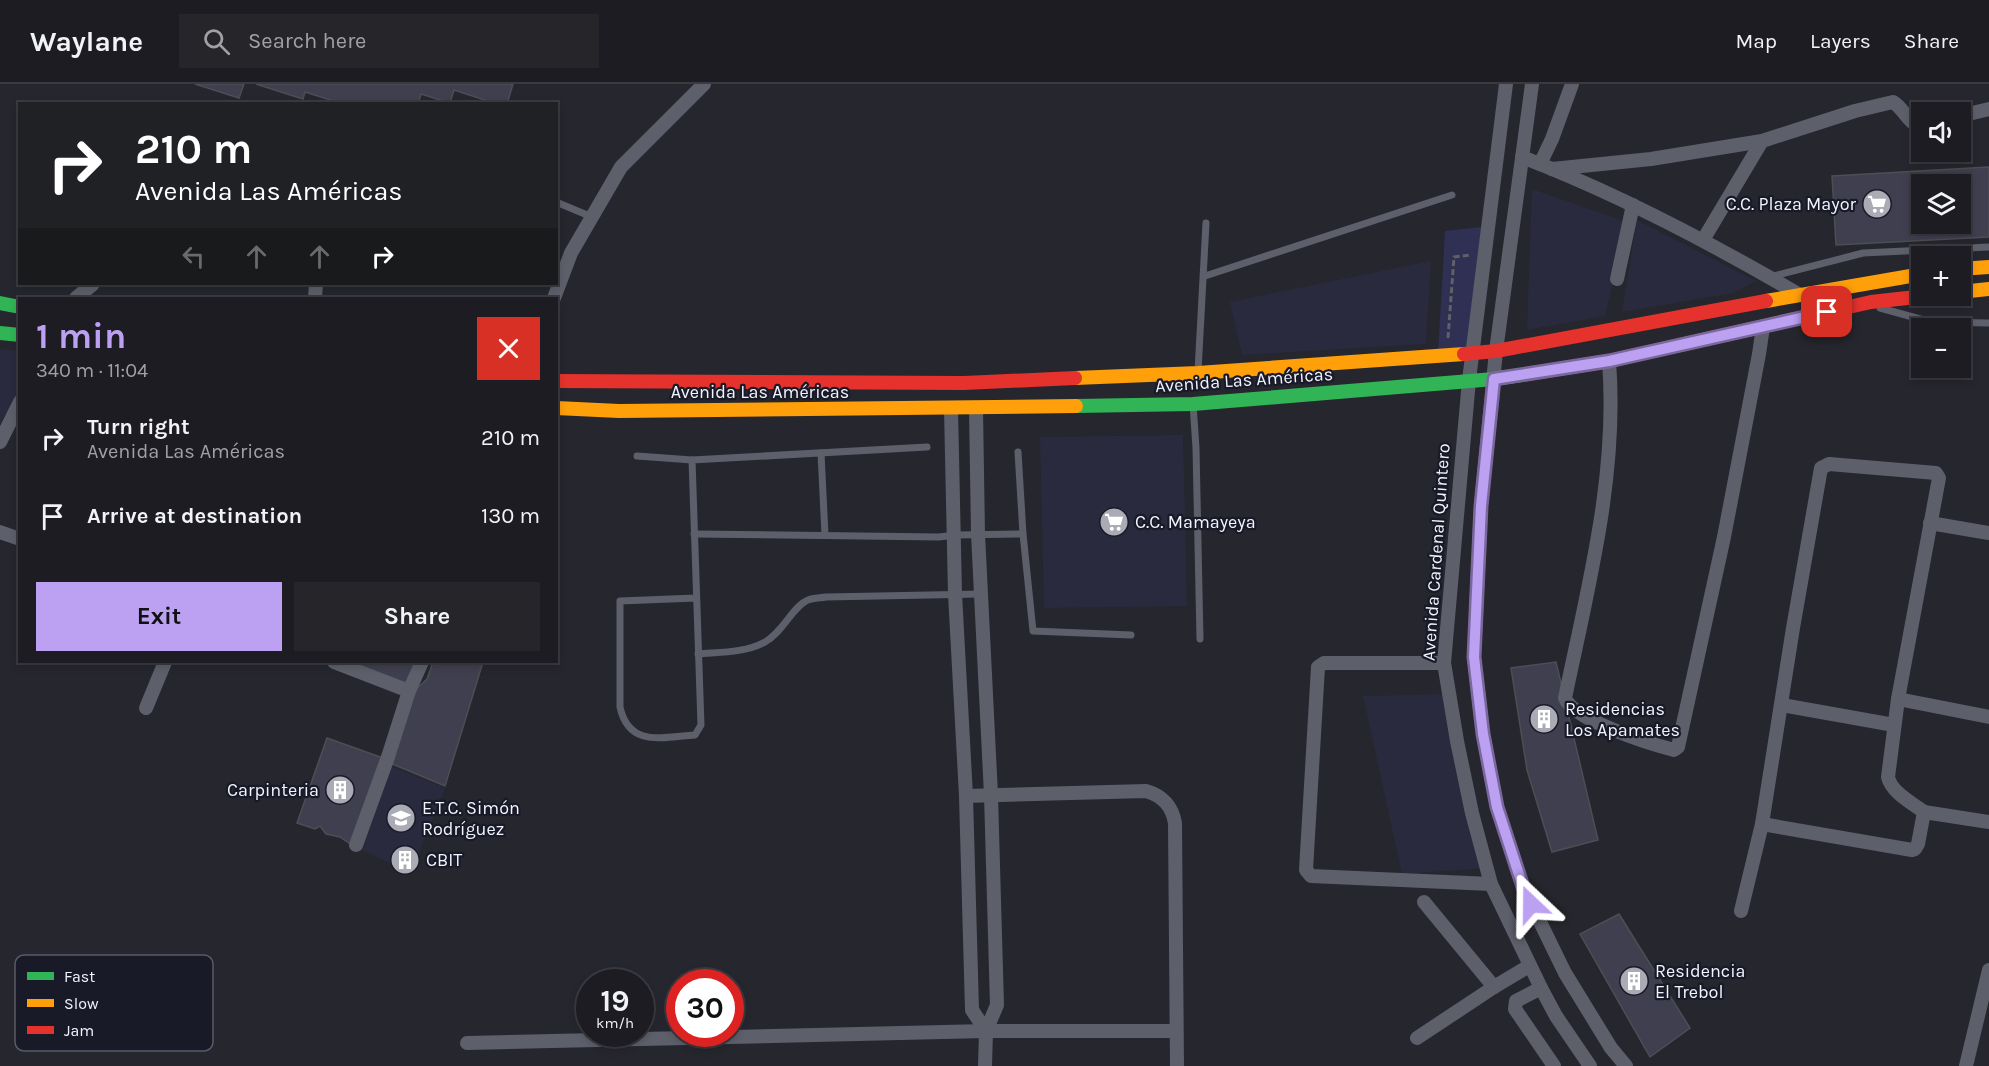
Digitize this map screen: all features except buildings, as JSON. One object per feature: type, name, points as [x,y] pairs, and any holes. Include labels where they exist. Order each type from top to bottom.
[{"type":"street","points":[[554,297],[571,253],[621,167],[704,84]]},
{"type":"street","name":"Avenida Cardenal Quintero","points":[[1506,84],[1469,380],[1444,663],[1472,813],[1491,884],[1529,966],[1556,1016],[1590,1066]]},
{"type":"street","points":[[1533,84],[1496,351],[1481,506],[1474,657],[1483,734],[1497,807],[1523,887],[1565,973],[1611,1048],[1626,1066]]},
{"type":"street","points":[[1546,166],[1552,139],[1572,84]]},
{"type":"street","points":[[1546,166],[1651,159],[1762,141],[1855,111],[1893,102],[1911,121]]},
{"type":"street","points":[[1971,113],[1989,109]]},
{"type":"street","points":[[1703,240],[1762,141]]},
{"type":"street","points":[[1522,158],[1546,166],[1633,205],[1703,240],[1800,295]]},
{"type":"street","points":[[1617,279],[1633,205]]},
{"type":"street","points":[[1971,268],[1989,267]]},
{"type":"street","name":"Avenida Las Américas","points":[[558,381],[964,383],[1198,373],[1447,355],[1496,351],[1911,276]]},
{"type":"street","points":[[77,297],[92,285]]},
{"type":"street","points":[[1971,291],[1989,289]]},
{"type":"street","name":"Avenida Las Américas","points":[[558,408],[619,411],[976,409],[1193,404],[1494,379],[1609,361],[1870,302],[1911,298]]},
{"type":"street","points":[[0,303],[18,307]]},
{"type":"street","points":[[1609,361],[1611,389],[1605,498],[1565,698],[1567,703],[1619,733],[1674,750],[1678,747],[1724,537],[1759,354],[1762,327]]},
{"type":"street","points":[[0,333],[18,335]]},
{"type":"street","points":[[0,442],[18,406]]},
{"type":"street","points":[[951,409],[955,594],[966,796],[972,1010],[986,1031]]},
{"type":"street","points":[[976,409],[978,534],[991,795],[997,1005],[986,1031],[985,1066]]},
{"type":"street","points":[[1742,911],[1762,824],[1821,468],[1829,464],[1935,474],[1939,478],[1898,699],[1887,777],[1889,783],[1924,812],[1989,822]]},
{"type":"street","points":[[1930,523],[1989,533]]},
{"type":"street","points":[[0,531],[18,538]]},
{"type":"street","points":[[146,708],[165,663]]},
{"type":"street","points":[[337,663],[409,691]]},
{"type":"street","points":[[356,845],[409,691],[422,663]]},
{"type":"street","points":[[1444,663],[1324,663],[1318,667],[1306,870],[1311,876],[1491,884]]},
{"type":"street","points":[[1898,699],[1989,717]]},
{"type":"street","points":[[1782,705],[1894,725]]},
{"type":"street","points":[[966,796],[1146,791],[1155,794],[1169,806],[1175,824],[1177,1066]]},
{"type":"street","points":[[1762,824],[1912,850],[1918,844],[1924,812]]},
{"type":"street","points":[[1424,902],[1494,987]]},
{"type":"street","points":[[1417,1038],[1529,966]]},
{"type":"street","points":[[1966,1066],[1989,970]]},
{"type":"street","points":[[1541,988],[1516,1001],[1515,1009],[1554,1066]]},
{"type":"street","points":[[467,1043],[986,1031],[1176,1031]]},
{"type":"lane","points":[[1205,276],[1452,195]]},
{"type":"lane","points":[[558,203],[592,217]]},
{"type":"lane","points":[[1198,373],[1205,276],[1206,223]]},
{"type":"lane","points":[[1769,277],[1863,253],[1989,247]]},
{"type":"lane","points":[[1870,302],[1880,308],[1931,322],[1989,323]]},
{"type":"lane","points":[[1193,404],[1200,639]]},
{"type":"lane","points":[[637,456],[692,460],[927,447]]},
{"type":"lane","points":[[1018,452],[1023,534],[1033,631],[1131,636]]},
{"type":"lane","points":[[821,453],[825,536]]},
{"type":"lane","points":[[692,460],[701,725],[695,735],[648,739],[630,729],[623,720],[620,707],[620,601],[696,598]]},
{"type":"lane","points":[[694,534],[939,537],[1023,534]]},
{"type":"lane","points":[[698,654],[747,650],[767,641],[780,631],[807,600],[826,597],[981,594]]},
{"type":"path","points":[[1447,355],[1454,257],[1484,253]]},
{"type":"shaded area","points":[[1532,189],[1627,222],[1605,316],[1527,330]]},
{"type":"shaded area","points":[[1637,220],[1756,281],[1733,293],[1622,312]]},
{"type":"shaded area","points":[[1490,226],[1471,350],[1438,354],[1445,231]]},
{"type":"shaded area","points":[[1431,261],[1426,344],[1242,355],[1230,302]]},
{"type":"shaded area","points":[[0,349],[18,351],[18,394],[0,424]]},
{"type":"shaded area","name":"C.C. Mamayeya","points":[[1183,435],[1187,606],[1044,608],[1040,437]]},
{"type":"shaded area","points":[[1447,694],[1488,868],[1402,874],[1363,696]]},
{"type":"shaded area","name":"E.T.C. Simón Rodríguez","points":[[391,766],[445,788],[410,873],[358,848]]},
{"type":"traffic: fast","points":[[0,303],[18,307]]},
{"type":"traffic: fast","points":[[0,333],[18,335]]},
{"type":"traffic: fast","points":[[1076,406],[1193,404],[1522,375]]},
{"type":"traffic: slow","points":[[1971,268],[1989,267]]},
{"type":"traffic: slow","points":[[1766,301],[1911,276]]},
{"type":"traffic: slow","points":[[1971,291],[1989,289]]},
{"type":"traffic: slow","points":[[1075,378],[1198,373],[1464,354]]},
{"type":"traffic: slow","points":[[558,408],[619,411],[1076,406]]},
{"type":"traffic: jam","points":[[1522,375],[1609,361],[1871,302],[1911,298]]},
{"type":"traffic: jam","points":[[1464,354],[1496,351],[1766,301]]},
{"type":"traffic: jam","points":[[558,381],[964,383],[1075,378]]},
{"type":"place","name":"C.C. Plaza Mayor","points":[[1877,204]]},
{"type":"place","name":"C.C. Mamayeya","points":[[1114,522]]},
{"type":"place","name":"Residencias Los Apamates","points":[[1544,719]]},
{"type":"place","name":"Carpinteria","points":[[340,790]]},
{"type":"place","name":"E.T.C. Simón Rodríguez","points":[[401,818]]},
{"type":"place","name":"CBIT","points":[[405,860]]},
{"type":"place","name":"Residencia El Trebol","points":[[1634,981]]},
{"type":"route","points":[[1531,904],[1523,887],[1497,807],[1483,734],[1474,657],[1481,506],[1494,379],[1609,361],[1827,312]]}]
